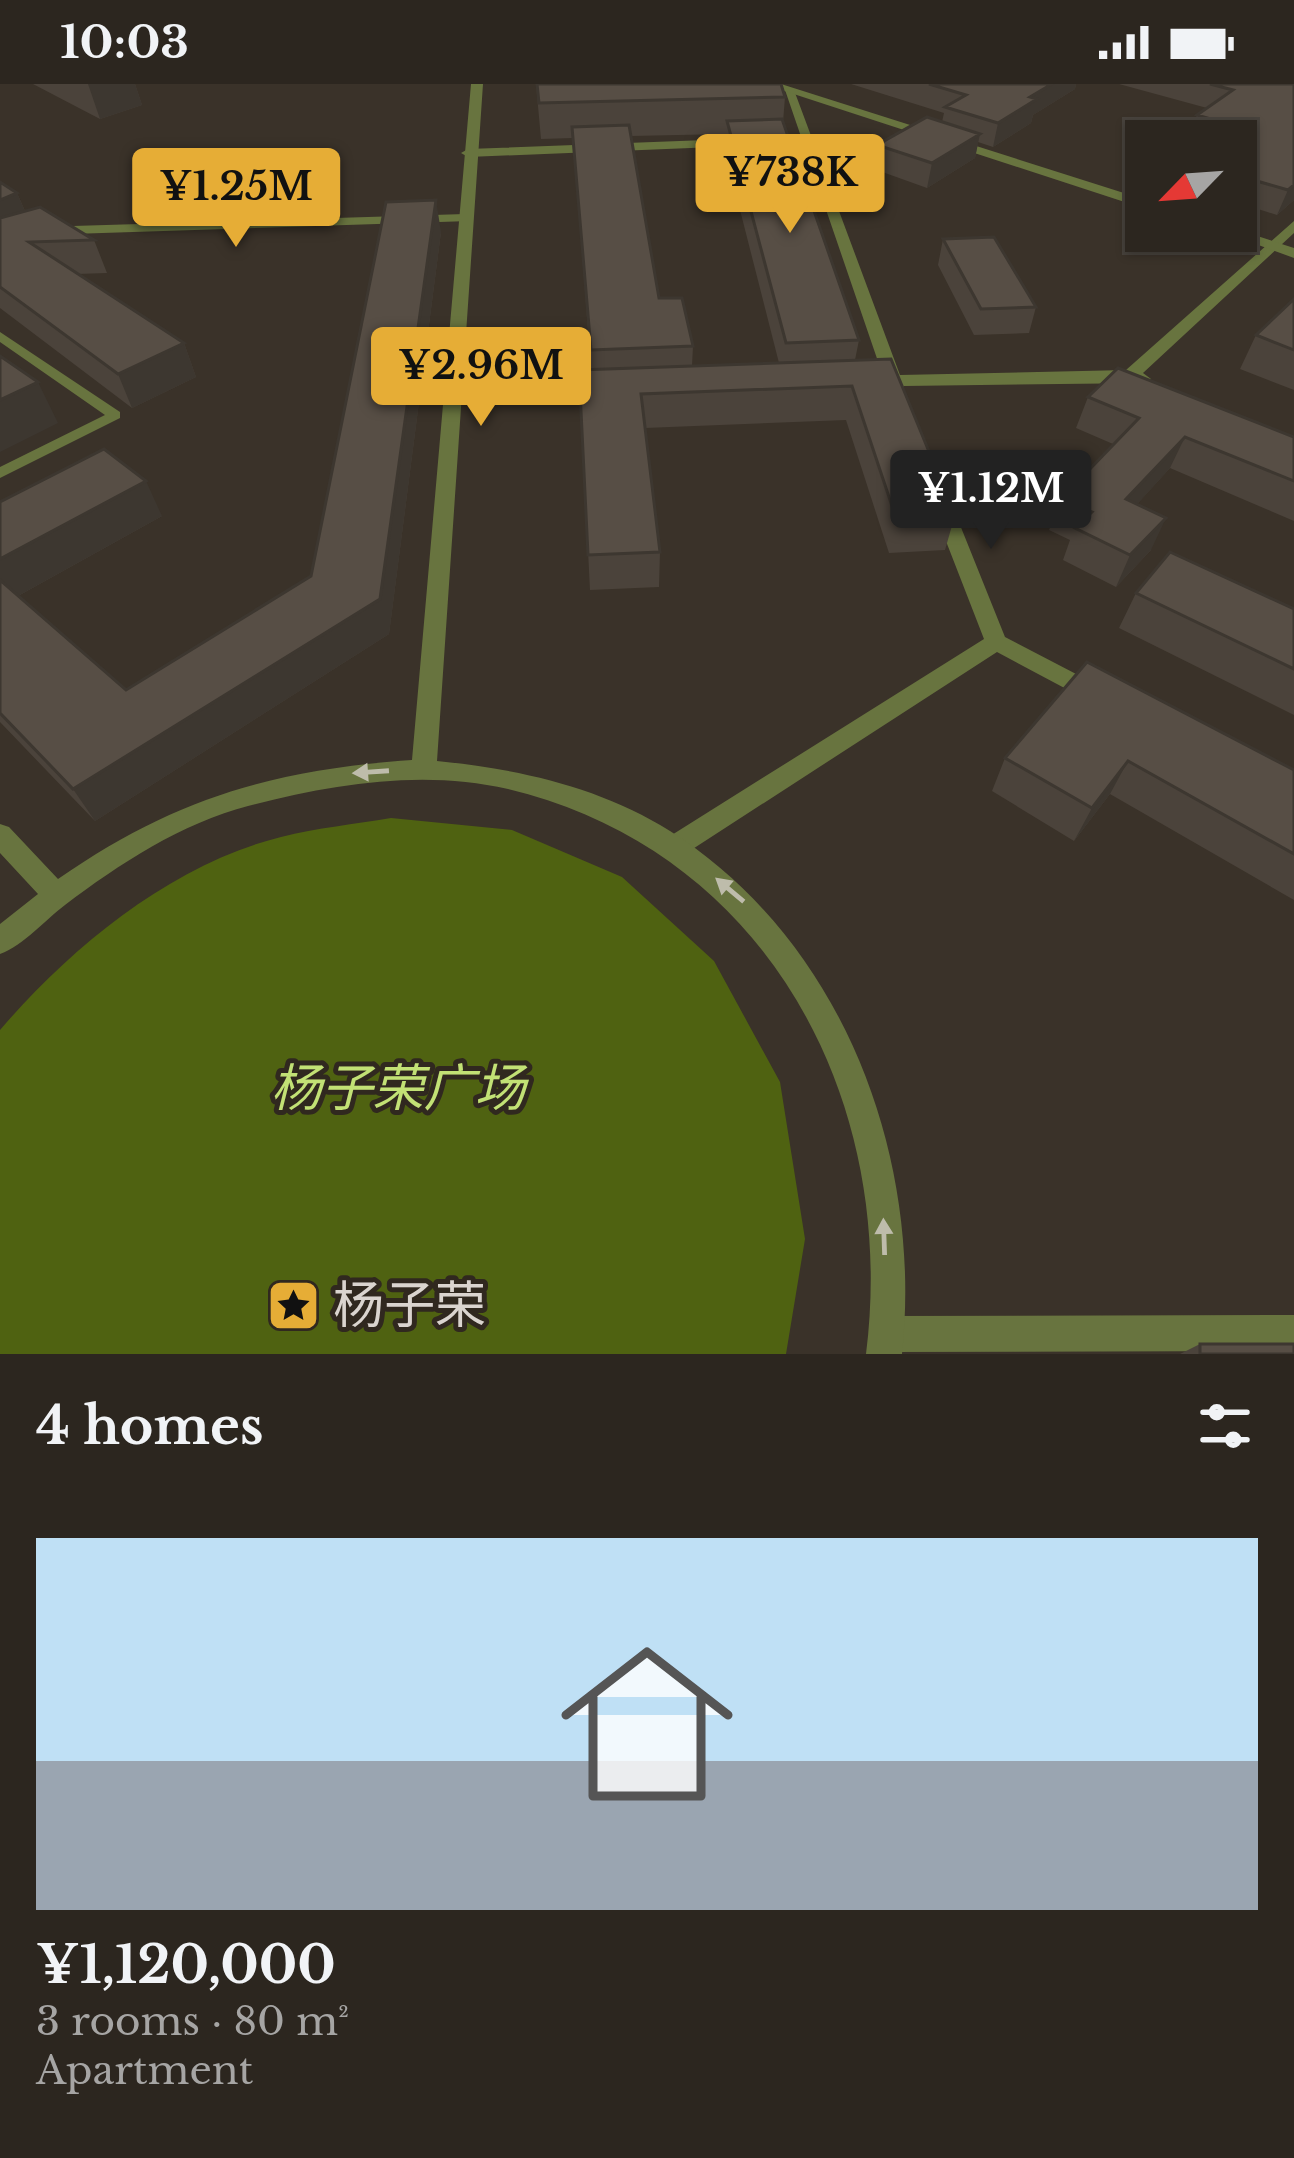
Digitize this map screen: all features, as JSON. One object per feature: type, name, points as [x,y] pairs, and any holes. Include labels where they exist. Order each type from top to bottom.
[{"type":"street","points":[[424,768],[456,399],[468,153],[477,84]]},
{"type":"street","points":[[778,87],[806,140],[902,403]]},
{"type":"street","points":[[778,87],[1125,198]]},
{"type":"street","points":[[468,153],[806,140]]},
{"type":"street","points":[[0,246],[39,231],[465,218]]},
{"type":"street","points":[[1131,375],[1294,226]]},
{"type":"street","points":[[1257,240],[1294,253]]},
{"type":"street","points":[[847,383],[1131,375],[1172,392]]},
{"type":"street","points":[[456,399],[640,392]]},
{"type":"street","points":[[928,468],[997,642],[1115,705]]},
{"type":"street","points":[[676,846],[997,642]]},
{"type":"street","points":[[0,941],[55,894],[147,837],[240,798],[333,775],[424,768],[513,778],[598,803],[676,846],[748,906],[808,984],[855,1082],[883,1198],[885,1344],[1294,1333]]},
{"type":"street","points":[[0,836],[55,894]]},
{"type":"lane","points":[[0,336],[115,415],[0,473]]},
{"type":"green space","name":"杨子荣广场","points":[[391,818],[512,830],[622,877],[714,961],[780,1082],[805,1239],[786,1354],[0,1354],[0,1030],[91,940],[126,912],[201,867],[281,837]]},
{"type":"building","points":[[537,84],[781,84],[785,97],[539,103]]},
{"type":"building","points":[[929,84],[1052,84],[998,123],[945,107],[966,95]]},
{"type":"building","points":[[1210,84],[1294,84],[1294,185],[1288,190],[1257,181],[1257,120],[1197,115],[1233,90]]},
{"type":"building","points":[[927,117],[980,134],[932,163],[877,145]]},
{"type":"building","points":[[782,119],[859,340],[786,343],[727,121]]},
{"type":"building","points":[[629,125],[659,298],[682,298],[693,346],[591,350],[572,127]]},
{"type":"building","points":[[0,182],[17,193],[0,200]]},
{"type":"building","points":[[436,200],[380,599],[73,789],[0,713],[0,580],[126,690],[311,576],[386,202]]},
{"type":"building","points":[[40,207],[94,240],[29,242],[184,343],[118,374],[0,287],[0,218]]},
{"type":"building","points":[[994,237],[1036,307],[981,309],[943,239]]},
{"type":"building","points":[[1294,299],[1294,350],[1256,335]]},
{"type":"building","points":[[0,356],[38,382],[0,400]]},
{"type":"building","points":[[891,359],[955,515],[896,518],[852,386],[641,394],[660,552],[588,555],[579,370]]},
{"type":"building","points":[[1118,368],[1294,437],[1294,481],[1185,437],[1126,499],[1166,518],[1130,555],[1075,528],[1092,512],[1061,499],[1139,418],[1088,397]]},
{"type":"building","points":[[104,449],[146,481],[0,559],[0,502]]},
{"type":"building","points":[[1170,552],[1294,609],[1294,669],[1136,593]]},
{"type":"building","points":[[1087,662],[1294,770],[1294,854],[1128,761],[1092,808],[1005,758]]},
{"type":"building","points":[[1200,1344],[1294,1344],[1294,1354],[1200,1354]]},
{"type":"place","name":"杨子荣","points":[[294,1305]]}]
